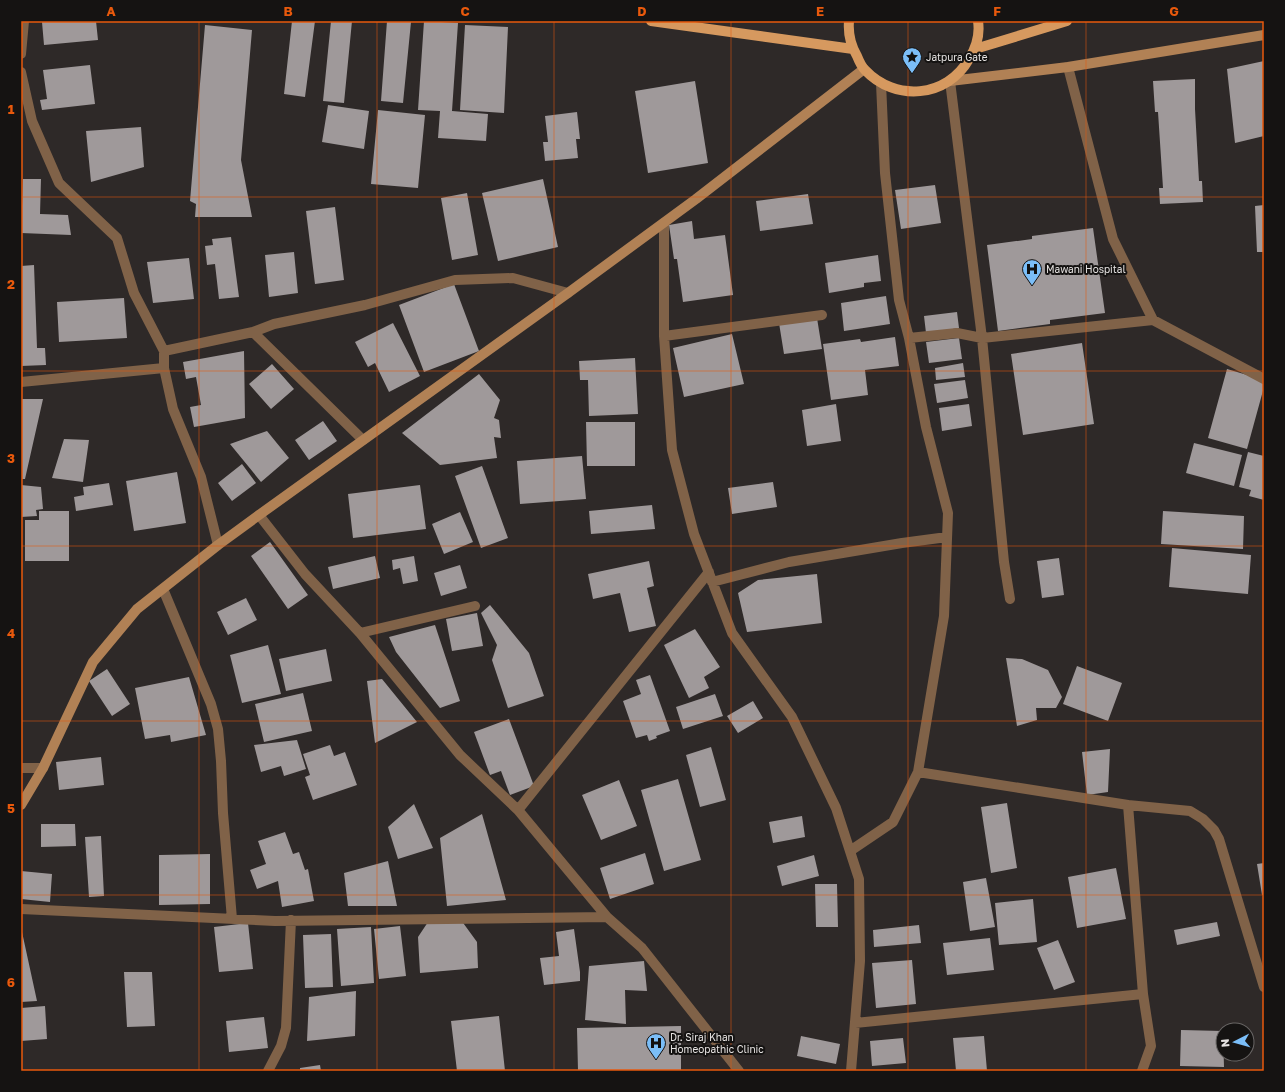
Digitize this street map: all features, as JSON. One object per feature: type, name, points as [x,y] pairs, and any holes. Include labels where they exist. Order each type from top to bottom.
[{"type":"main road","points":[[651,21],[853,49]]},
{"type":"main road","points":[[849,21],[848,29],[853,49],[864,69],[881,83],[902,91],[925,91],[946,84],[964,69],[975,49],[979,26],[978,21]]},
{"type":"main road","points":[[975,49],[1067,21]]},
{"type":"main road","points":[[950,81],[1068,67],[1264,35]]},
{"type":"main road","points":[[21,805],[43,768],[93,662],[137,609],[218,545],[664,223],[864,69]]},
{"type":"street","points":[[21,54],[24,21]]},
{"type":"street","points":[[1068,67],[1113,239],[1153,320]]},
{"type":"street","points":[[21,72],[32,121],[59,183],[117,238],[134,293],[164,351],[164,368],[173,409],[201,477],[218,545]]},
{"type":"street","points":[[950,81],[982,338],[1004,562],[1010,599]]},
{"type":"street","points":[[850,851],[893,822],[918,772],[944,616],[948,537],[948,513],[926,427],[899,300],[886,181],[881,83]]},
{"type":"street","points":[[664,223],[664,336],[672,450],[694,534],[732,633],[792,717],[836,808],[859,879],[860,961],[851,1071]]},
{"type":"street","points":[[164,351],[253,332],[274,324],[365,305],[455,280],[513,278],[568,293]]},
{"type":"street","points":[[664,336],[822,315]]},
{"type":"street","points":[[908,338],[957,333],[982,338],[1153,320],[1264,379]]},
{"type":"street","points":[[253,332],[363,440]]},
{"type":"street","points":[[21,382],[164,368]]},
{"type":"street","points":[[259,515],[305,574],[360,633],[460,755],[518,810],[607,917],[642,948],[739,1071]]},
{"type":"street","points":[[518,810],[711,577],[789,562],[902,543],[948,537]]},
{"type":"street","points":[[163,588],[211,704],[218,729],[232,919]]},
{"type":"street","points":[[360,633],[475,606]]},
{"type":"street","points":[[21,768],[43,768]]},
{"type":"street","points":[[918,772],[1128,805],[1190,811],[1203,819],[1214,830],[1219,840],[1264,987]]},
{"type":"street","points":[[1128,805],[1143,994],[1151,1046],[1142,1071]]},
{"type":"street","points":[[21,909],[275,921],[607,917]]},
{"type":"street","points":[[268,1071],[281,1046],[286,1028],[291,920]]},
{"type":"street","points":[[855,1023],[1143,994]]},
{"type":"building","points":[[43,21],[96,21],[98,40],[44,45]]},
{"type":"building","points":[[292,21],[315,21],[305,97],[284,94]]},
{"type":"building","points":[[331,21],[352,21],[344,103],[323,101]]},
{"type":"building","points":[[387,21],[411,22],[403,103],[381,101]]},
{"type":"building","points":[[424,21],[458,23],[452,111],[488,114],[486,141],[438,138],[440,111],[418,110]]},
{"type":"building","points":[[205,25],[252,30],[241,160],[252,217],[195,217],[196,204],[190,201]]},
{"type":"building","points":[[465,25],[508,27],[504,113],[460,110]]},
{"type":"building","points":[[1264,61],[1264,136],[1235,143],[1227,69]]},
{"type":"building","points":[[90,65],[95,104],[42,110],[40,100],[47,99],[43,70]]},
{"type":"building","points":[[1195,79],[1199,181],[1202,181],[1203,202],[1160,204],[1159,188],[1163,188],[1158,112],[1155,112],[1153,81]]},
{"type":"building","points":[[695,81],[708,163],[648,173],[635,91]]},
{"type":"building","points":[[328,105],[369,111],[364,149],[322,142]]},
{"type":"building","points":[[378,110],[425,115],[418,188],[371,184]]},
{"type":"building","points":[[577,112],[580,139],[576,139],[578,158],[545,161],[543,142],[548,142],[545,116]]},
{"type":"building","points":[[141,127],[144,167],[91,182],[86,131]]},
{"type":"building","points":[[23,179],[41,179],[40,214],[68,215],[71,235],[21,233]]},
{"type":"building","points":[[543,179],[558,247],[498,261],[482,193]]},
{"type":"building","points":[[935,185],[941,223],[901,229],[895,190]]},
{"type":"building","points":[[467,193],[478,255],[452,260],[441,198]]},
{"type":"building","points":[[808,194],[813,224],[760,231],[756,201]]},
{"type":"building","points":[[1264,205],[1264,252],[1257,252],[1255,206]]},
{"type":"building","points":[[335,207],[344,280],[315,284],[306,211]]},
{"type":"building","points":[[692,221],[694,239],[725,235],[733,295],[683,302],[677,259],[674,259],[669,225]]},
{"type":"building","points":[[1093,228],[1105,313],[1050,320],[1050,324],[998,331],[987,245],[1032,239],[1032,236]]},
{"type":"building","points":[[231,237],[239,297],[219,299],[215,264],[207,265],[205,246],[213,245],[212,239]]},
{"type":"building","points":[[294,252],[298,293],[269,297],[265,255]]},
{"type":"building","points":[[878,255],[881,281],[864,283],[864,287],[829,293],[825,263]]},
{"type":"building","points":[[189,258],[194,299],[153,303],[147,262]]},
{"type":"building","points":[[34,265],[37,348],[45,348],[46,365],[21,366],[21,266]]},
{"type":"building","points":[[454,284],[479,351],[424,372],[399,305]]},
{"type":"building","points":[[886,296],[890,324],[844,331],[841,303]]},
{"type":"building","points":[[124,298],[127,338],[59,342],[57,302]]},
{"type":"building","points":[[957,312],[959,328],[926,333],[924,316]]},
{"type":"building","points":[[817,318],[822,349],[784,354],[779,323]]},
{"type":"building","points":[[393,323],[420,376],[389,392],[375,363],[368,367],[355,342]]},
{"type":"building","points":[[732,334],[744,384],[684,397],[673,348]]},
{"type":"building","points":[[895,337],[899,366],[865,370],[868,395],[831,400],[823,344],[860,339],[861,342]]},
{"type":"building","points":[[959,338],[962,359],[929,363],[926,342]]},
{"type":"building","points":[[1082,343],[1094,424],[1023,435],[1011,354]]},
{"type":"building","points":[[244,351],[245,418],[194,427],[190,407],[201,405],[196,377],[186,379],[183,362]]},
{"type":"building","points":[[635,358],[638,414],[589,416],[588,380],[580,380],[579,361]]},
{"type":"building","points":[[963,363],[965,377],[936,380],[935,368]]},
{"type":"building","points":[[272,364],[294,389],[271,409],[249,384]]},
{"type":"building","points":[[1227,369],[1264,380],[1264,387],[1247,449],[1208,438]]},
{"type":"building","points":[[479,374],[500,400],[494,418],[499,420],[501,438],[494,437],[497,458],[440,465],[402,433]]},
{"type":"building","points":[[965,380],[968,398],[937,403],[934,384]]},
{"type":"building","points":[[21,399],[43,399],[25,479],[21,479]]},
{"type":"building","points":[[836,404],[841,441],[807,446],[802,410]]},
{"type":"building","points":[[969,404],[972,426],[942,431],[939,408]]},
{"type":"building","points":[[323,421],[337,441],[309,460],[295,440]]},
{"type":"building","points":[[586,422],[635,422],[635,466],[587,466]]},
{"type":"building","points":[[267,431],[289,458],[261,482],[230,444]]},
{"type":"building","points":[[64,439],[89,440],[83,482],[52,478]]},
{"type":"building","points":[[1194,443],[1242,455],[1234,486],[1186,473]]},
{"type":"building","points":[[1248,452],[1264,456],[1264,500],[1249,496],[1251,490],[1239,487]]},
{"type":"building","points":[[582,456],[586,499],[520,504],[517,461]]},
{"type":"building","points":[[242,464],[256,483],[232,501],[218,483]]},
{"type":"building","points":[[482,466],[508,538],[481,548],[455,476]]},
{"type":"building","points":[[177,472],[186,523],[134,531],[126,481]]},
{"type":"building","points":[[773,482],[777,507],[732,514],[728,488]]},
{"type":"building","points":[[109,483],[113,505],[76,511],[74,497],[84,495],[83,487]]},
{"type":"building","points":[[21,485],[41,487],[43,509],[36,510],[37,516],[21,517]]},
{"type":"building","points":[[420,485],[426,529],[353,538],[348,494]]},
{"type":"building","points":[[652,505],[655,529],[591,534],[589,511]]},
{"type":"building","points":[[39,511],[69,511],[69,561],[25,561],[25,520],[39,520]]},
{"type":"building","points":[[1163,511],[1244,516],[1243,549],[1161,544]]},
{"type":"building","points":[[460,512],[473,542],[444,554],[432,524]]},
{"type":"building","points":[[270,542],[308,595],[288,609],[251,556]]},
{"type":"building","points":[[1172,548],[1251,555],[1248,594],[1169,587]]},
{"type":"building","points":[[375,556],[380,578],[333,589],[328,567]]},
{"type":"building","points":[[414,556],[418,581],[403,584],[400,568],[393,570],[392,560]]},
{"type":"building","points":[[1059,558],[1064,595],[1042,598],[1037,561]]},
{"type":"building","points":[[649,561],[654,586],[647,588],[656,626],[629,632],[620,593],[593,599],[588,574]]},
{"type":"building","points":[[460,565],[467,588],[441,596],[434,573]]},
{"type":"building","points":[[817,574],[822,623],[747,632],[738,593],[758,580]]},
{"type":"building","points":[[246,598],[257,620],[228,635],[217,612]]},
{"type":"building","points":[[490,605],[529,653],[544,696],[508,708],[492,660],[497,645],[481,613]]},
{"type":"building","points":[[477,613],[483,646],[452,651],[446,619]]},
{"type":"building","points":[[435,625],[460,701],[440,708],[396,652],[389,637]]},
{"type":"building","points":[[695,629],[720,667],[704,677],[709,688],[689,698],[664,645]]},
{"type":"building","points":[[268,645],[281,694],[242,703],[230,655]]},
{"type":"building","points":[[326,649],[332,681],[286,691],[279,659]]},
{"type":"building","points":[[1006,658],[1022,659],[1048,670],[1062,697],[1056,708],[1036,708],[1037,720],[1017,726]]},
{"type":"building","points":[[1077,666],[1122,683],[1108,721],[1063,704]]},
{"type":"building","points":[[107,669],[130,704],[112,716],[89,681]]},
{"type":"building","points":[[650,675],[670,731],[656,736],[657,738],[649,741],[647,735],[636,738],[623,701],[641,694],[636,680]]},
{"type":"building","points":[[189,677],[206,735],[171,742],[170,735],[145,739],[135,688]]},
{"type":"building","points":[[382,679],[417,722],[375,743],[367,681]]},
{"type":"building","points":[[303,693],[312,731],[264,742],[255,704]]},
{"type":"building","points":[[715,694],[723,716],[683,729],[676,707]]},
{"type":"building","points":[[753,701],[763,718],[738,733],[727,716]]},
{"type":"building","points":[[509,719],[534,786],[510,795],[501,771],[490,775],[474,732]]},
{"type":"building","points":[[297,740],[306,769],[284,776],[281,766],[261,772],[254,745]]},
{"type":"building","points":[[330,745],[334,756],[345,752],[357,785],[313,800],[305,777],[310,775],[303,754]]},
{"type":"building","points":[[711,747],[726,800],[700,807],[686,755]]},
{"type":"building","points":[[1110,749],[1108,792],[1087,795],[1082,752]]},
{"type":"building","points":[[101,757],[104,785],[59,790],[56,762]]},
{"type":"building","points":[[678,779],[701,860],[664,871],[641,790]]},
{"type":"building","points":[[619,780],[637,826],[601,840],[582,795]]},
{"type":"building","points":[[1007,803],[1017,868],[991,873],[981,807]]},
{"type":"building","points":[[414,804],[433,848],[398,859],[388,827]]},
{"type":"building","points":[[482,814],[506,900],[447,906],[440,838]]},
{"type":"building","points":[[802,816],[805,837],[773,843],[769,822]]},
{"type":"building","points":[[41,824],[75,824],[76,846],[41,847]]},
{"type":"building","points":[[285,832],[293,854],[299,852],[305,870],[308,869],[314,901],[282,907],[278,881],[257,889],[250,870],[266,864],[258,841]]},
{"type":"building","points":[[101,836],[104,896],[89,897],[85,837]]},
{"type":"building","points":[[645,853],[654,884],[610,899],[600,868]]},
{"type":"building","points":[[210,854],[210,904],[159,905],[159,855]]},
{"type":"building","points":[[814,855],[819,876],[782,886],[777,866]]},
{"type":"building","points":[[388,861],[397,906],[348,906],[344,873]]},
{"type":"building","points":[[1264,863],[1264,895],[1262,895],[1257,864]]},
{"type":"building","points":[[1116,868],[1126,919],[1077,928],[1068,877]]},
{"type":"building","points":[[21,871],[52,874],[50,902],[21,899]]},
{"type":"building","points":[[986,878],[995,927],[970,931],[963,882]]},
{"type":"building","points":[[815,884],[837,884],[838,927],[816,927]]},
{"type":"building","points":[[1033,899],[1037,942],[999,945],[995,903]]},
{"type":"building","points":[[461,920],[477,942],[478,968],[420,973],[418,937],[428,922]]},
{"type":"building","points":[[1217,922],[1220,936],[1177,945],[1174,930]]},
{"type":"building","points":[[248,923],[253,969],[219,972],[214,927]]},
{"type":"building","points":[[919,925],[921,943],[874,947],[873,930]]},
{"type":"building","points":[[400,926],[406,976],[379,979],[374,929]]},
{"type":"building","points":[[371,927],[374,983],[341,986],[337,929]]},
{"type":"building","points":[[574,929],[580,981],[544,985],[540,958],[559,956],[556,932]]},
{"type":"building","points":[[22,932],[37,1001],[21,1002]]},
{"type":"building","points":[[331,934],[333,987],[305,988],[303,935]]},
{"type":"building","points":[[990,938],[994,970],[947,975],[943,943]]},
{"type":"building","points":[[1058,940],[1075,982],[1054,990],[1037,948]]},
{"type":"building","points":[[912,960],[916,1004],[876,1008],[872,963]]},
{"type":"building","points":[[644,961],[647,991],[625,990],[626,1024],[585,1020],[589,966]]},
{"type":"building","points":[[124,972],[152,972],[155,1026],[127,1027]]},
{"type":"building","points":[[356,991],[355,1036],[307,1041],[309,997]]},
{"type":"building","points":[[45,1006],[47,1039],[21,1041],[21,1008]]},
{"type":"building","points":[[499,1016],[505,1071],[457,1071],[451,1021]]},
{"type":"building","points":[[264,1017],[268,1048],[229,1052],[226,1021]]},
{"type":"building","points":[[681,1026],[681,1071],[578,1071],[577,1028]]},
{"type":"building","points":[[1181,1030],[1215,1031],[1215,1062],[1224,1062],[1224,1067],[1180,1066]]},
{"type":"building","points":[[801,1036],[840,1044],[836,1064],[797,1056]]},
{"type":"building","points":[[984,1036],[987,1071],[956,1071],[953,1038]]},
{"type":"building","points":[[903,1038],[906,1063],[872,1066],[870,1041]]},
{"type":"building","points":[[320,1065],[321,1071],[300,1071],[300,1068]]},
{"type":"place","name":"Jatpura Gate","points":[[912,74]]},
{"type":"place","name":"Mawani Hospital","points":[[1032,286]]},
{"type":"place","name":"Dr. Siraj Khan Homeopathic Clinic","points":[[656,1060]]}]
